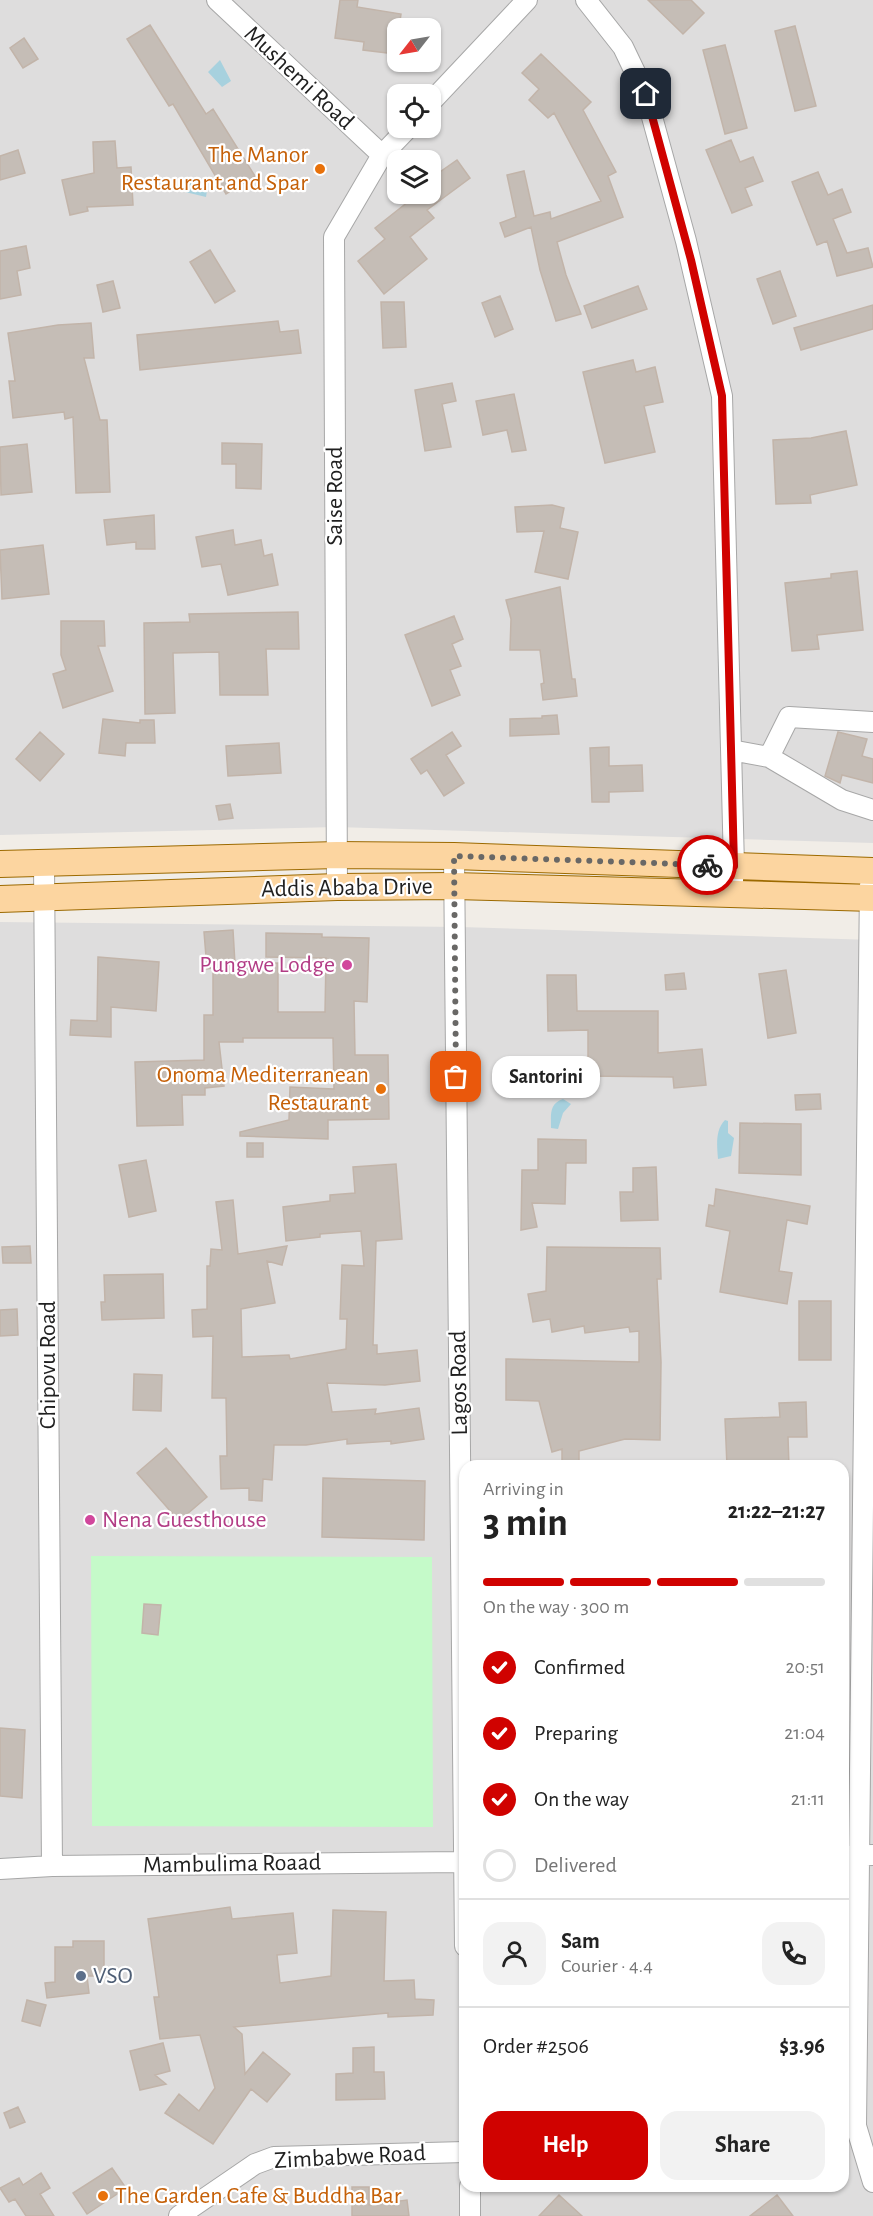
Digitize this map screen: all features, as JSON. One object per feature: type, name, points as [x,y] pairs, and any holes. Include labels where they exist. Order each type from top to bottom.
[{"type":"main road","name":"Addis Ababa Drive","points":[[0,864],[337,855],[454,856],[872,871]]},
{"type":"main road","name":"Addis Ababa Drive","points":[[0,899],[337,887],[454,886],[871,898]]},
{"type":"street","name":"Mushemi Road","points":[[217,0],[382,155]]},
{"type":"street","points":[[441,91],[527,0]]},
{"type":"street","points":[[585,0],[623,46],[646,94],[717,366],[724,428],[734,866],[732,895]]},
{"type":"street","name":"Saise Road","points":[[337,887],[334,237],[382,155],[398,138]]},
{"type":"street","points":[[769,757],[789,717],[873,722]]},
{"type":"street","points":[[731,750],[769,757],[842,800],[873,810]]},
{"type":"street","name":"Lagos Road","points":[[454,856],[460,1460]]},
{"type":"street","name":"Chipovu Road","points":[[44,864],[52,1866]]},
{"type":"street","points":[[872,871],[858,1855],[849,2126],[873,2182]]},
{"type":"street","name":"Mambulima Roaad","points":[[0,1869],[52,1866],[459,1862]]},
{"type":"street","name":"Zimbabwe Road","points":[[179,2216],[255,2164],[274,2157],[459,2152]]},
{"type":"street","points":[[470,2192],[470,2216]]},
{"type":"shaded area","points":[[0,0],[873,0],[873,843],[336,827],[0,835]]},
{"type":"shaded area","points":[[0,922],[460,927],[873,940],[873,2216],[0,2216]]},
{"type":"green space","points":[[91,1556],[432,1557],[433,1827],[92,1826]]},
{"type":"water","points":[[220,60],[231,81],[222,87],[208,72]]},
{"type":"water","points":[[186,180],[203,180],[208,184],[206,197],[181,191],[181,184]]},
{"type":"water","points":[[563,1099],[571,1104],[563,1113],[558,1129],[551,1128],[553,1107]]},
{"type":"water","points":[[725,1120],[728,1121],[728,1133],[734,1138],[731,1156],[718,1159],[718,1133]]},
{"type":"building","points":[[340,0],[358,0],[357,7],[401,14],[400,18],[387,18],[387,53],[363,50],[364,42],[335,38]]},
{"type":"building","points":[[648,0],[691,0],[704,13],[683,34]]},
{"type":"building","points":[[150,25],[206,114],[213,109],[255,176],[226,194],[173,104],[169,106],[127,39]]},
{"type":"building","points":[[795,26],[816,106],[795,111],[775,31]]},
{"type":"building","points":[[24,38],[38,59],[23,68],[10,48]]},
{"type":"building","points":[[725,45],[747,128],[725,134],[703,50]]},
{"type":"building","points":[[541,54],[591,102],[583,110],[616,172],[608,176],[623,217],[557,242],[566,275],[581,314],[556,321],[540,270],[531,227],[505,237],[500,223],[516,217],[507,175],[524,171],[534,216],[550,212],[551,219],[601,201],[554,113],[548,118],[529,100],[539,89],[522,73]]},
{"type":"building","points":[[731,140],[740,162],[753,157],[763,181],[745,188],[752,205],[732,213],[706,150]]},
{"type":"building","points":[[115,141],[117,168],[131,167],[133,205],[87,207],[88,211],[70,215],[62,180],[94,173],[93,142]]},
{"type":"building","points":[[18,150],[25,173],[0,180],[0,156]]},
{"type":"building","points":[[457,160],[470,178],[441,200],[441,171]]},
{"type":"building","points":[[818,172],[828,195],[842,189],[851,212],[833,219],[847,253],[868,248],[873,267],[837,276],[827,241],[817,245],[792,182]]},
{"type":"building","points":[[405,204],[435,204],[427,210],[434,218],[410,237],[427,259],[384,294],[358,261],[385,239],[375,228]]},
{"type":"building","points":[[26,246],[30,268],[17,271],[21,295],[0,299],[0,251]]},
{"type":"building","points":[[210,250],[235,291],[215,303],[190,262]]},
{"type":"building","points":[[780,271],[796,316],[773,324],[757,279]]},
{"type":"building","points":[[113,281],[120,308],[103,312],[97,285]]},
{"type":"building","points":[[638,286],[647,309],[592,328],[584,306]]},
{"type":"building","points":[[500,296],[513,329],[495,337],[482,303]]},
{"type":"building","points":[[381,302],[404,302],[406,347],[383,348]]},
{"type":"building","points":[[873,305],[873,329],[801,350],[794,328]]},
{"type":"building","points":[[278,321],[280,332],[298,330],[301,353],[140,370],[137,335]]},
{"type":"building","points":[[91,323],[94,358],[84,358],[100,420],[107,420],[110,492],[76,493],[73,417],[65,419],[64,412],[13,418],[9,381],[15,381],[8,333],[58,325]]},
{"type":"building","points":[[633,360],[636,372],[655,367],[663,402],[644,406],[655,452],[605,463],[583,372]]},
{"type":"building","points":[[452,383],[456,401],[442,404],[451,447],[425,451],[415,390]]},
{"type":"building","points":[[514,394],[526,450],[512,452],[507,430],[483,435],[476,401]]},
{"type":"building","points":[[846,431],[857,485],[810,495],[811,503],[776,504],[773,440],[811,438]]},
{"type":"building","points":[[222,443],[262,444],[261,489],[236,488],[236,464],[222,464]]},
{"type":"building","points":[[27,444],[32,492],[1,495],[0,447]]},
{"type":"building","points":[[552,505],[564,508],[560,528],[578,532],[568,579],[535,572],[544,531],[517,532],[515,507]]},
{"type":"building","points":[[154,515],[155,549],[136,549],[136,542],[107,545],[104,520]]},
{"type":"building","points":[[233,530],[235,545],[261,540],[264,556],[272,554],[278,585],[228,595],[221,564],[202,567],[196,537]]},
{"type":"building","points":[[43,545],[49,594],[2,599],[0,550]]},
{"type":"building","points":[[857,571],[863,630],[817,635],[819,649],[792,651],[785,583],[831,578],[831,574]]},
{"type":"building","points":[[560,587],[572,679],[575,679],[577,696],[543,700],[541,684],[544,683],[540,650],[510,650],[511,619],[506,600]]},
{"type":"building","points":[[298,612],[299,649],[266,649],[268,695],[220,695],[219,652],[173,653],[175,713],[145,714],[144,623],[190,622],[189,614]]},
{"type":"building","points":[[454,616],[463,639],[452,644],[461,666],[450,670],[460,695],[432,706],[405,635]]},
{"type":"building","points":[[61,621],[104,621],[105,646],[98,646],[113,691],[63,708],[53,674],[66,670],[61,655]]},
{"type":"building","points":[[557,715],[559,734],[510,736],[510,719]]},
{"type":"building","points":[[103,719],[140,723],[140,720],[154,720],[155,743],[126,743],[125,756],[99,753]]},
{"type":"building","points":[[40,732],[64,754],[40,781],[16,759]]},
{"type":"building","points":[[452,732],[461,746],[446,755],[464,783],[444,796],[427,770],[421,774],[411,759]]},
{"type":"building","points":[[838,732],[867,739],[862,756],[873,759],[873,783],[842,775],[840,783],[825,776]]},
{"type":"building","points":[[279,743],[281,773],[228,776],[226,746]]},
{"type":"building","points":[[609,747],[609,766],[642,765],[643,791],[609,792],[609,802],[592,802],[590,748]]},
{"type":"building","points":[[230,804],[233,818],[219,820],[216,806]]},
{"type":"building","points":[[233,930],[235,964],[278,963],[278,1012],[325,1012],[326,958],[266,957],[266,933],[369,938],[367,1002],[354,1001],[355,1055],[388,1055],[389,1119],[328,1120],[328,1139],[240,1136],[240,1132],[289,1120],[290,1087],[334,1089],[333,1038],[243,1038],[243,1042],[219,1042],[224,1086],[205,1088],[205,1095],[182,1095],[183,1125],[137,1126],[135,1062],[204,1060],[204,1015],[213,1015],[213,968],[207,969],[204,932]]},
{"type":"building","points":[[98,957],[159,962],[156,1011],[111,1007],[111,1037],[70,1035],[71,1020],[97,1021]]},
{"type":"building","points":[[786,970],[796,1033],[768,1038],[759,974]]},
{"type":"building","points":[[684,973],[686,989],[666,990],[665,975]]},
{"type":"building","points":[[547,975],[576,975],[577,1011],[658,1011],[658,1053],[702,1049],[706,1085],[674,1088],[673,1077],[588,1076],[588,1030],[548,1031]]},
{"type":"building","points":[[820,1094],[821,1109],[796,1110],[795,1095]]},
{"type":"building","points":[[740,1123],[801,1124],[801,1175],[739,1173]]},
{"type":"building","points":[[538,1139],[586,1140],[586,1163],[566,1163],[565,1204],[532,1203],[537,1227],[521,1230],[522,1170],[538,1170]]},
{"type":"building","points":[[247,1143],[263,1143],[263,1157],[247,1157]]},
{"type":"building","points":[[146,1160],[156,1211],[129,1217],[119,1165]]},
{"type":"building","points":[[396,1164],[402,1239],[376,1241],[373,1345],[377,1345],[377,1354],[417,1350],[420,1381],[385,1385],[327,1383],[332,1412],[376,1409],[375,1414],[419,1408],[424,1439],[391,1444],[391,1441],[347,1444],[347,1439],[306,1445],[274,1445],[272,1480],[263,1479],[262,1501],[249,1500],[249,1488],[221,1489],[220,1456],[227,1456],[226,1398],[212,1398],[213,1336],[193,1337],[192,1310],[207,1309],[207,1266],[210,1266],[211,1249],[222,1250],[216,1202],[233,1200],[238,1254],[287,1246],[282,1265],[267,1261],[275,1303],[241,1309],[242,1357],[289,1355],[290,1359],[346,1349],[347,1319],[340,1319],[342,1265],[364,1266],[361,1231],[320,1234],[320,1237],[286,1241],[283,1207],[330,1201],[330,1195],[355,1193],[353,1167]]},
{"type":"building","points":[[656,1167],[658,1220],[621,1221],[620,1192],[633,1192],[633,1168]]},
{"type":"building","points":[[716,1189],[810,1206],[807,1224],[787,1220],[779,1271],[792,1273],[787,1304],[720,1292],[730,1231],[706,1226],[709,1205],[714,1206]]},
{"type":"building","points":[[30,1246],[31,1263],[3,1263],[2,1247]]},
{"type":"building","points":[[547,1247],[660,1248],[661,1279],[657,1279],[661,1362],[660,1440],[625,1439],[579,1451],[579,1460],[562,1460],[562,1449],[552,1452],[539,1401],[506,1400],[506,1359],[639,1362],[639,1331],[630,1332],[629,1327],[585,1333],[584,1326],[552,1332],[550,1319],[533,1322],[528,1294],[546,1291]]},
{"type":"building","points":[[163,1274],[164,1318],[102,1320],[101,1302],[105,1302],[104,1275]]},
{"type":"building","points":[[799,1301],[831,1301],[831,1360],[799,1360]]},
{"type":"building","points":[[17,1309],[18,1335],[0,1336],[0,1310]]},
{"type":"building","points":[[134,1374],[162,1375],[161,1411],[133,1410]]},
{"type":"building","points":[[806,1402],[807,1437],[788,1437],[789,1460],[727,1460],[725,1419],[780,1417],[779,1403]]},
{"type":"building","points":[[166,1448],[207,1497],[179,1521],[137,1473]]},
{"type":"building","points":[[323,1478],[425,1481],[424,1540],[322,1537]]},
{"type":"building","points":[[144,1604],[161,1605],[158,1635],[142,1633]]},
{"type":"building","points":[[0,1728],[25,1730],[22,1798],[0,1796]]},
{"type":"building","points":[[230,1907],[232,1919],[293,1913],[297,1953],[277,1955],[280,1983],[331,1976],[333,1910],[386,1912],[384,1981],[414,1980],[415,1999],[434,2000],[433,2015],[388,2017],[388,2013],[234,2027],[242,2034],[245,2074],[263,2052],[290,2074],[267,2102],[251,2089],[213,2144],[165,2113],[179,2094],[199,2111],[215,2088],[200,2035],[160,2039],[154,1997],[159,1997],[148,1919]]},
{"type":"building","points":[[73,1941],[104,1941],[104,1976],[87,1976],[89,1993],[47,1998],[45,1983],[55,1982],[55,1947],[73,1947]]},
{"type":"building","points":[[27,2000],[46,2005],[40,2026],[22,2021]]},
{"type":"building","points":[[163,2043],[170,2071],[155,2075],[166,2084],[140,2090],[130,2051]]},
{"type":"building","points":[[374,2047],[374,2072],[384,2072],[385,2099],[336,2100],[336,2074],[353,2073],[353,2048]]},
{"type":"building","points":[[18,2107],[25,2122],[10,2128],[4,2113]]},
{"type":"building","points":[[112,2168],[126,2188],[87,2214],[73,2193]]},
{"type":"building","points":[[41,2173],[50,2188],[40,2194],[54,2216],[26,2216],[15,2199],[9,2202],[0,2188],[19,2178],[23,2185]]},
{"type":"building","points":[[352,2187],[369,2187],[369,2205],[407,2200],[409,2216],[352,2216]]},
{"type":"building","points":[[559,2195],[582,2216],[539,2216]]},
{"type":"building","points":[[777,2195],[793,2216],[750,2216]]},
{"type":"way so far","points":[[456,1077],[454,856],[707,865]]},
{"type":"place","name":"The Manor Restaurant and Spar","points":[[320,169]]},
{"type":"place","name":"Pungwe Lodge","points":[[347,965]]},
{"type":"place","name":"Santorini","points":[[456,1077]]},
{"type":"place","name":"Onoma Mediterranean Restaurant","points":[[381,1089]]},
{"type":"place","name":"Nena Guesthouse","points":[[90,1520]]},
{"type":"place","name":"VSO","points":[[81,1976]]},
{"type":"place","name":"The Garden Cafe & Buddha Bar","points":[[103,2196]]},
{"type":"route","points":[[646,94],[691,260],[722,396],[734,866],[707,865]]}]
